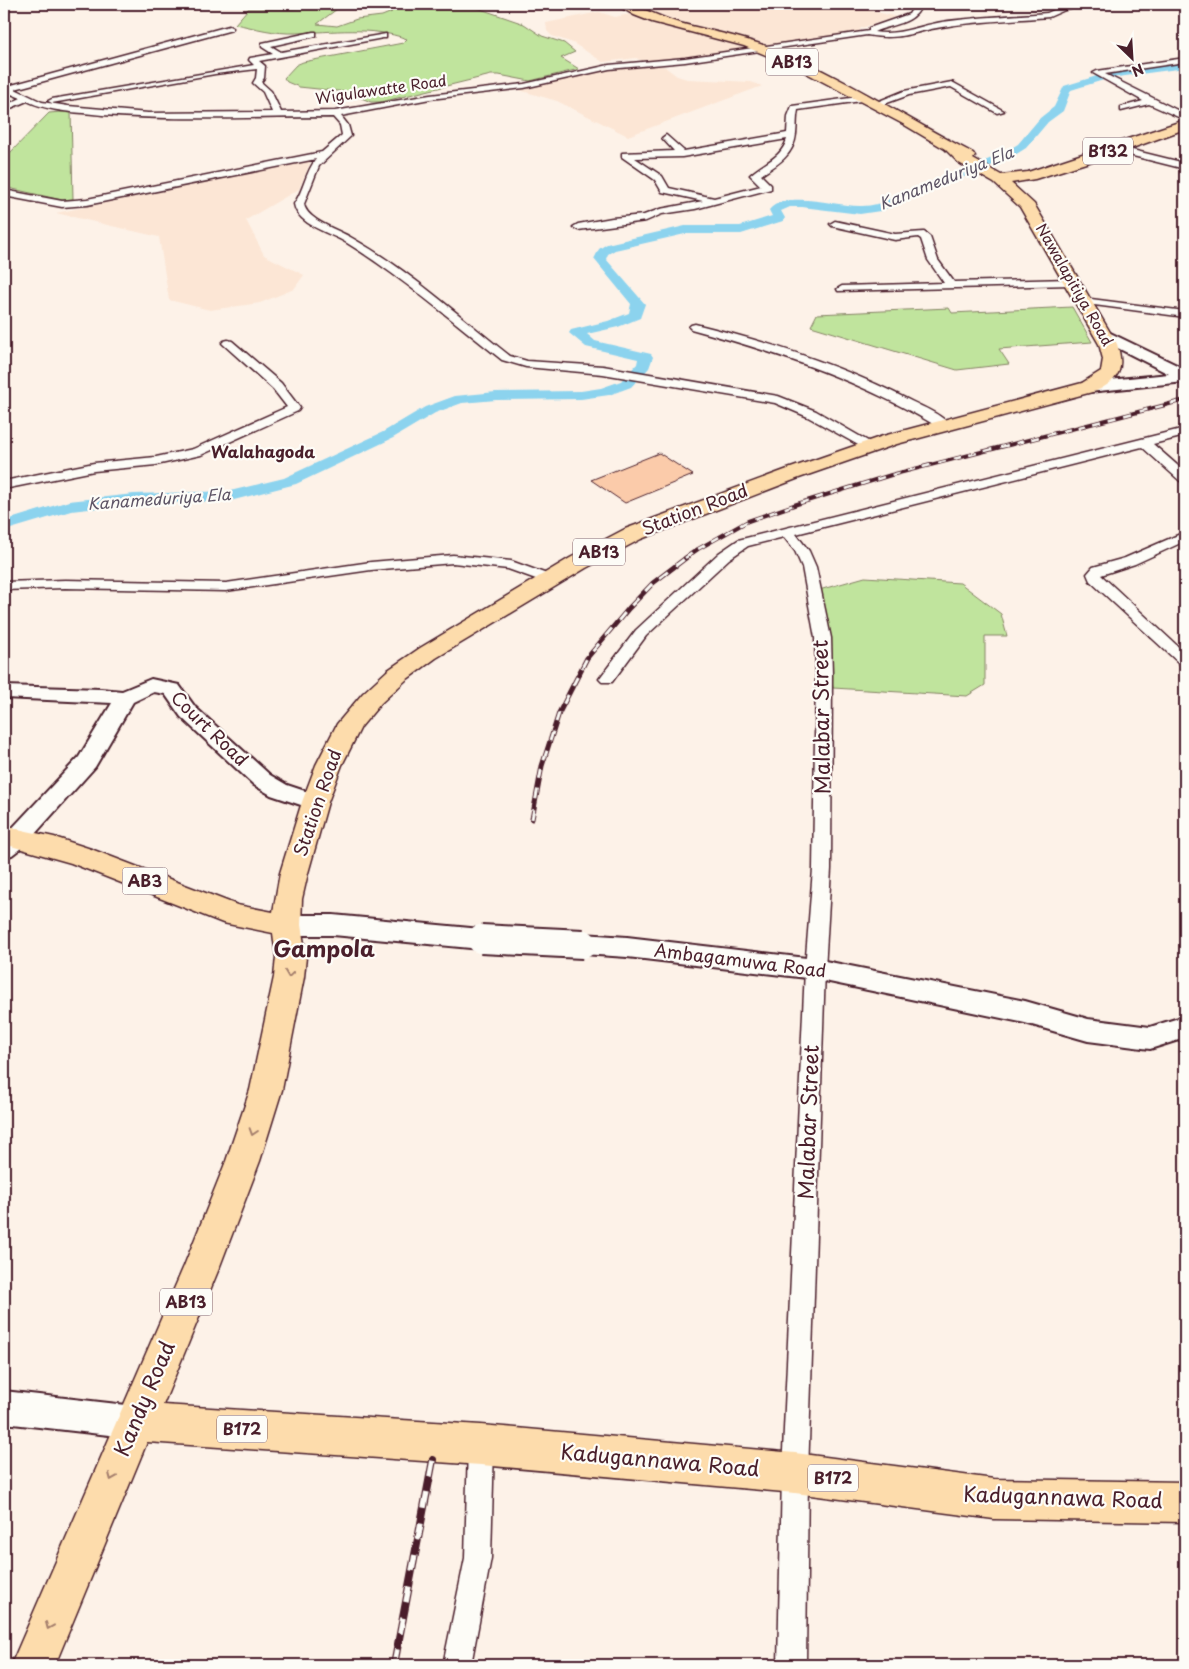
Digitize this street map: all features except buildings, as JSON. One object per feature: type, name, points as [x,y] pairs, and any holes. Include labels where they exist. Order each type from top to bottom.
[{"type":"main road","name":"AB13","points":[[621,4],[636,12],[659,20],[739,40],[763,49],[871,101]]},
{"type":"main road","name":"Nawalapitiya Road","points":[[871,101],[1003,179],[1027,196],[1026,204],[1108,344],[1114,364],[1112,370],[1104,379],[1089,387]]},
{"type":"main road","name":"B132","points":[[1003,179],[1025,180],[1030,176],[1116,149],[1185,124]]},
{"type":"main road","points":[[1102,334],[1185,376]]},
{"type":"main road","points":[[1089,387],[1185,376]]},
{"type":"main road","name":"Station Road","points":[[286,926],[288,899],[315,802],[341,739],[350,724],[384,686],[397,674],[428,653],[550,580],[633,534],[869,447],[1089,387]]},
{"type":"main road","name":"AB3","points":[[8,841],[54,847],[233,916],[286,926]]},
{"type":"main road","name":"Ambagamuwa Road","points":[[286,926],[334,926],[482,939],[583,944],[815,969],[1025,1012],[1088,1030],[1150,1038],[1185,1027]]},
{"type":"main road","name":"Kandy Road","points":[[33,1665],[202,1266],[243,1161],[266,1090],[289,977],[291,957],[286,926]]},
{"type":"main road","name":"Kadugannawa Road","points":[[135,1422],[481,1445],[795,1473],[994,1499],[1185,1502]]},
{"type":"street","points":[[867,33],[876,27],[906,18],[913,14],[918,4]]},
{"type":"street","points":[[867,33],[885,36],[908,34],[940,25],[1049,15],[1064,8],[1090,4]]},
{"type":"street","points":[[5,88],[176,44],[229,28]]},
{"type":"street","name":"Wigulawatte Road","points":[[5,88],[40,104],[68,109],[148,116],[335,114],[430,97],[524,86],[609,67],[685,60],[867,33]]},
{"type":"street","points":[[280,55],[265,45],[313,34]]},
{"type":"street","points":[[261,66],[252,60],[383,36]]},
{"type":"street","points":[[1185,60],[1097,73],[1185,117]]},
{"type":"street","points":[[40,104],[215,72],[261,66]]},
{"type":"street","points":[[261,66],[258,83],[268,91],[278,115]]},
{"type":"street","points":[[578,227],[646,218],[660,212],[695,206],[768,188],[755,175],[782,158],[792,135],[792,112],[795,108],[871,101],[952,84],[1000,111]]},
{"type":"street","points":[[4,109],[27,98]]},
{"type":"street","points":[[1124,109],[1150,101]]},
{"type":"street","points":[[335,114],[344,125],[346,136],[325,154],[312,170],[306,194],[299,204],[300,211],[307,218],[349,240],[385,263],[506,358],[526,364],[610,372],[778,400],[812,414],[869,447]]},
{"type":"street","points":[[712,201],[665,190],[659,178],[625,155],[682,154],[792,135]]},
{"type":"street","points":[[666,138],[682,154]]},
{"type":"street","points":[[1116,149],[1185,166]]},
{"type":"street","points":[[4,193],[62,204],[87,202],[325,154]]},
{"type":"street","points":[[834,224],[895,237],[920,234],[925,237],[934,260],[951,285]]},
{"type":"street","points":[[842,289],[1072,282]]},
{"type":"street","points":[[1084,302],[1185,314]]},
{"type":"street","points":[[695,327],[758,344],[833,370],[902,399],[944,425]]},
{"type":"street","points":[[4,485],[94,467],[156,461],[197,452],[294,408],[277,386],[228,343]]},
{"type":"street","points":[[607,679],[641,633],[724,556],[743,544],[1185,432]]},
{"type":"street","points":[[1144,443],[1185,478]]},
{"type":"street","name":"Malabar Street","points":[[788,532],[802,552],[809,567],[822,638],[824,676],[822,869],[815,969],[795,1473],[792,1665]]},
{"type":"street","points":[[1185,536],[1130,561],[1098,570],[1094,574],[1095,578],[1185,661]]},
{"type":"street","points":[[4,586],[65,584],[226,588],[370,566],[453,559],[511,565],[550,580]]},
{"type":"street","name":"Court Road","points":[[125,698],[151,685],[172,690],[188,712],[262,780],[279,790],[315,802]]},
{"type":"street","points":[[4,692],[101,695],[125,698],[87,762],[8,841]]},
{"type":"street","points":[[4,1407],[135,1422]]},
{"type":"street","points":[[457,1665],[478,1558],[481,1445]]},
{"type":"shaded area","points":[[632,4],[862,4],[857,7],[896,17],[861,28],[859,32],[771,46],[667,19]]},
{"type":"shaded area","points":[[599,12],[615,17],[630,14],[747,48],[682,59],[643,61],[636,58],[603,62],[573,43],[552,36],[547,31],[546,23]]},
{"type":"shaded area","points":[[655,65],[665,67],[677,76],[687,79],[751,82],[762,86],[628,136],[557,101],[519,90],[606,69]]},
{"type":"shaded area","points":[[311,161],[299,189],[246,220],[264,255],[304,275],[294,289],[260,303],[210,310],[169,300],[159,237],[56,213]]},
{"type":"green space","points":[[357,4],[466,4],[524,24],[542,36],[564,43],[575,52],[561,58],[579,69],[530,81],[491,75],[381,102],[371,102],[347,92],[299,87],[287,82],[284,78],[296,65],[303,62],[403,43],[407,39],[380,32],[366,31],[280,33],[235,24],[248,9],[293,9]],"holes":[[[363,7],[386,9],[392,12],[382,16],[357,19],[337,26],[317,24],[337,9]]]},
{"type":"green space","points":[[71,111],[73,199],[62,200],[4,187],[4,159],[49,113]]},
{"type":"green space","points":[[1072,307],[1092,342],[999,349],[1009,364],[957,370],[811,326],[817,314],[949,308],[952,313]]},
{"type":"green space","points":[[865,577],[960,583],[1001,614],[1007,636],[985,636],[985,685],[967,696],[833,688],[819,590]]},
{"type":"waterway","name":"Kanameduriya Ela","points":[[4,526],[69,506],[134,499],[230,496],[290,481],[388,435],[430,410],[460,399],[496,396],[581,395],[604,392],[626,384],[644,365],[646,357],[623,350],[591,344],[576,333],[613,324],[635,315],[638,304],[600,259],[603,252],[611,247],[685,230],[741,230],[779,218],[775,210],[790,204],[815,204],[860,210],[880,207],[1006,156],[1022,146],[1044,120],[1059,109],[1067,88],[1110,75],[1185,65]]},
{"type":"railway","points":[[685,558],[748,521],[797,504],[891,475],[1185,400]]},
{"type":"railway","points":[[532,819],[542,766],[559,713],[587,658],[629,608],[653,583],[687,557]]},
{"type":"railway","points":[[394,1665],[433,1460]]},
{"type":"district","name":"Walahagoda","points":[[263,452]]},
{"type":"district","name":"Gampola","points":[[324,949]]}]
